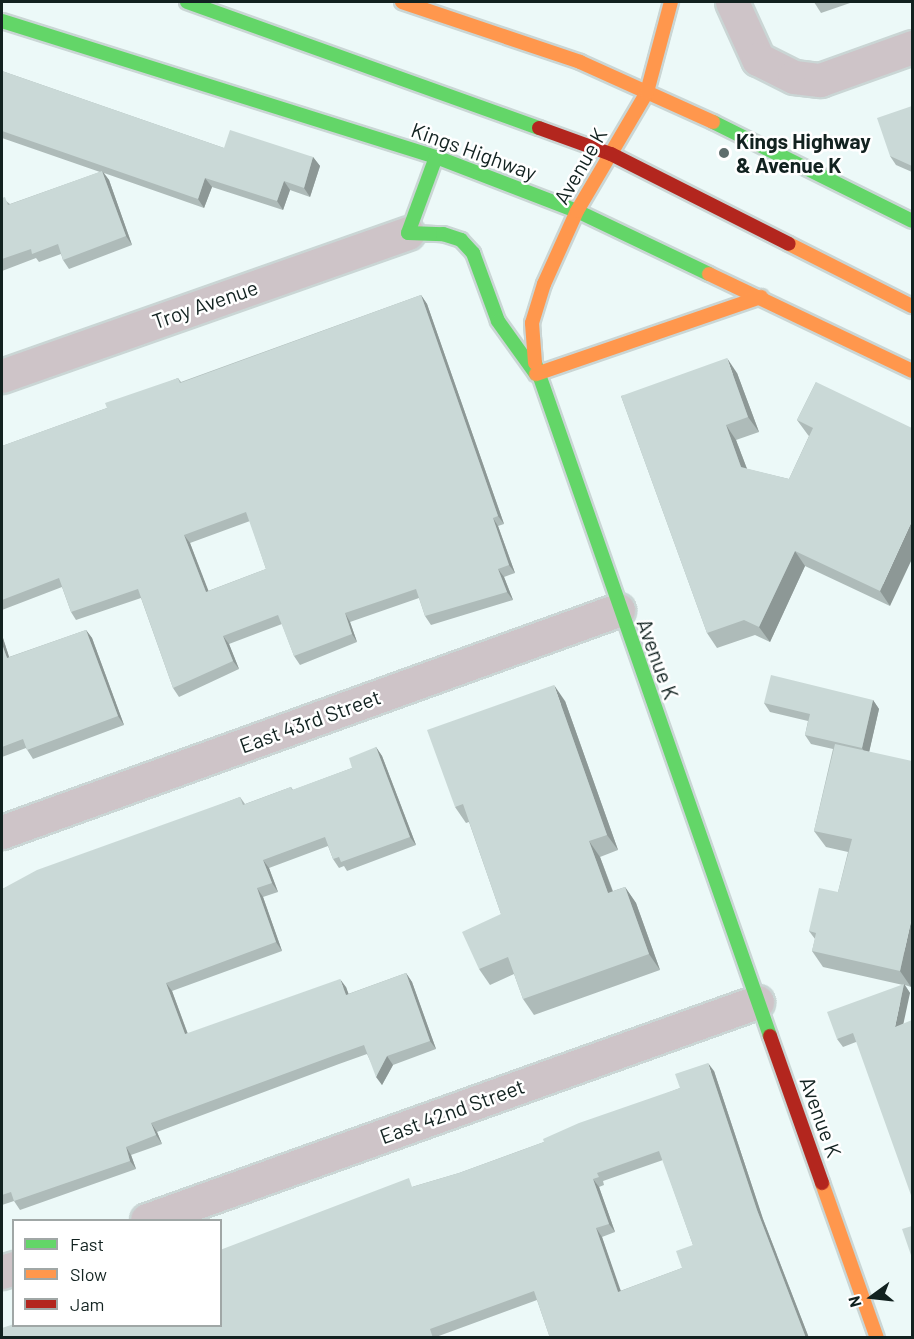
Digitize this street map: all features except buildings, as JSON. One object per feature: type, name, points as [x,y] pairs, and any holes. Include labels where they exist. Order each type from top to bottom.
[{"type":"street","points":[[187,2],[611,154],[912,306]]},
{"type":"street","points":[[402,2],[567,57],[776,150],[912,221]]},
{"type":"street","name":"Avenue K","points":[[670,2],[647,92],[577,210],[532,323],[537,374],[618,610],[877,1338]]},
{"type":"street","points":[[732,2],[758,59],[794,76],[820,80],[912,47]]},
{"type":"street","name":"Kings Highway","points":[[2,21],[436,157],[577,210],[912,371]]},
{"type":"street","points":[[436,157],[408,232],[443,234],[461,240],[473,253],[498,321],[537,374],[761,297]]},
{"type":"street","name":"Troy Avenue","points":[[2,376],[408,232]]},
{"type":"street","name":"East 43rd Street","points":[[2,831],[618,610]]},
{"type":"street","name":"East 42nd Street","points":[[153,1219],[758,1002]]},
{"type":"traffic: fast","points":[[187,2],[539,128]]},
{"type":"traffic: fast","points":[[2,21],[436,157],[577,211],[709,274]]},
{"type":"traffic: fast","points":[[713,122],[912,221]]},
{"type":"traffic: fast","points":[[436,157],[408,233],[443,234],[461,240],[473,253],[498,321],[536,374]]},
{"type":"traffic: fast","points":[[535,363],[770,1036]]},
{"type":"traffic: slow","points":[[402,2],[580,62],[713,122]]},
{"type":"traffic: slow","points":[[535,363],[532,323],[544,284],[577,211],[647,92],[671,2]]},
{"type":"traffic: slow","points":[[789,244],[912,306]]},
{"type":"traffic: slow","points":[[709,274],[912,371]]},
{"type":"traffic: slow","points":[[536,374],[761,297]]},
{"type":"traffic: slow","points":[[822,1183],[877,1338]]},
{"type":"traffic: jam","points":[[539,128],[611,154],[789,244]]},
{"type":"traffic: jam","points":[[770,1036],[822,1183]]},
{"type":"place","name":"Kings Highway & Avenue K","points":[[724,153]]}]
